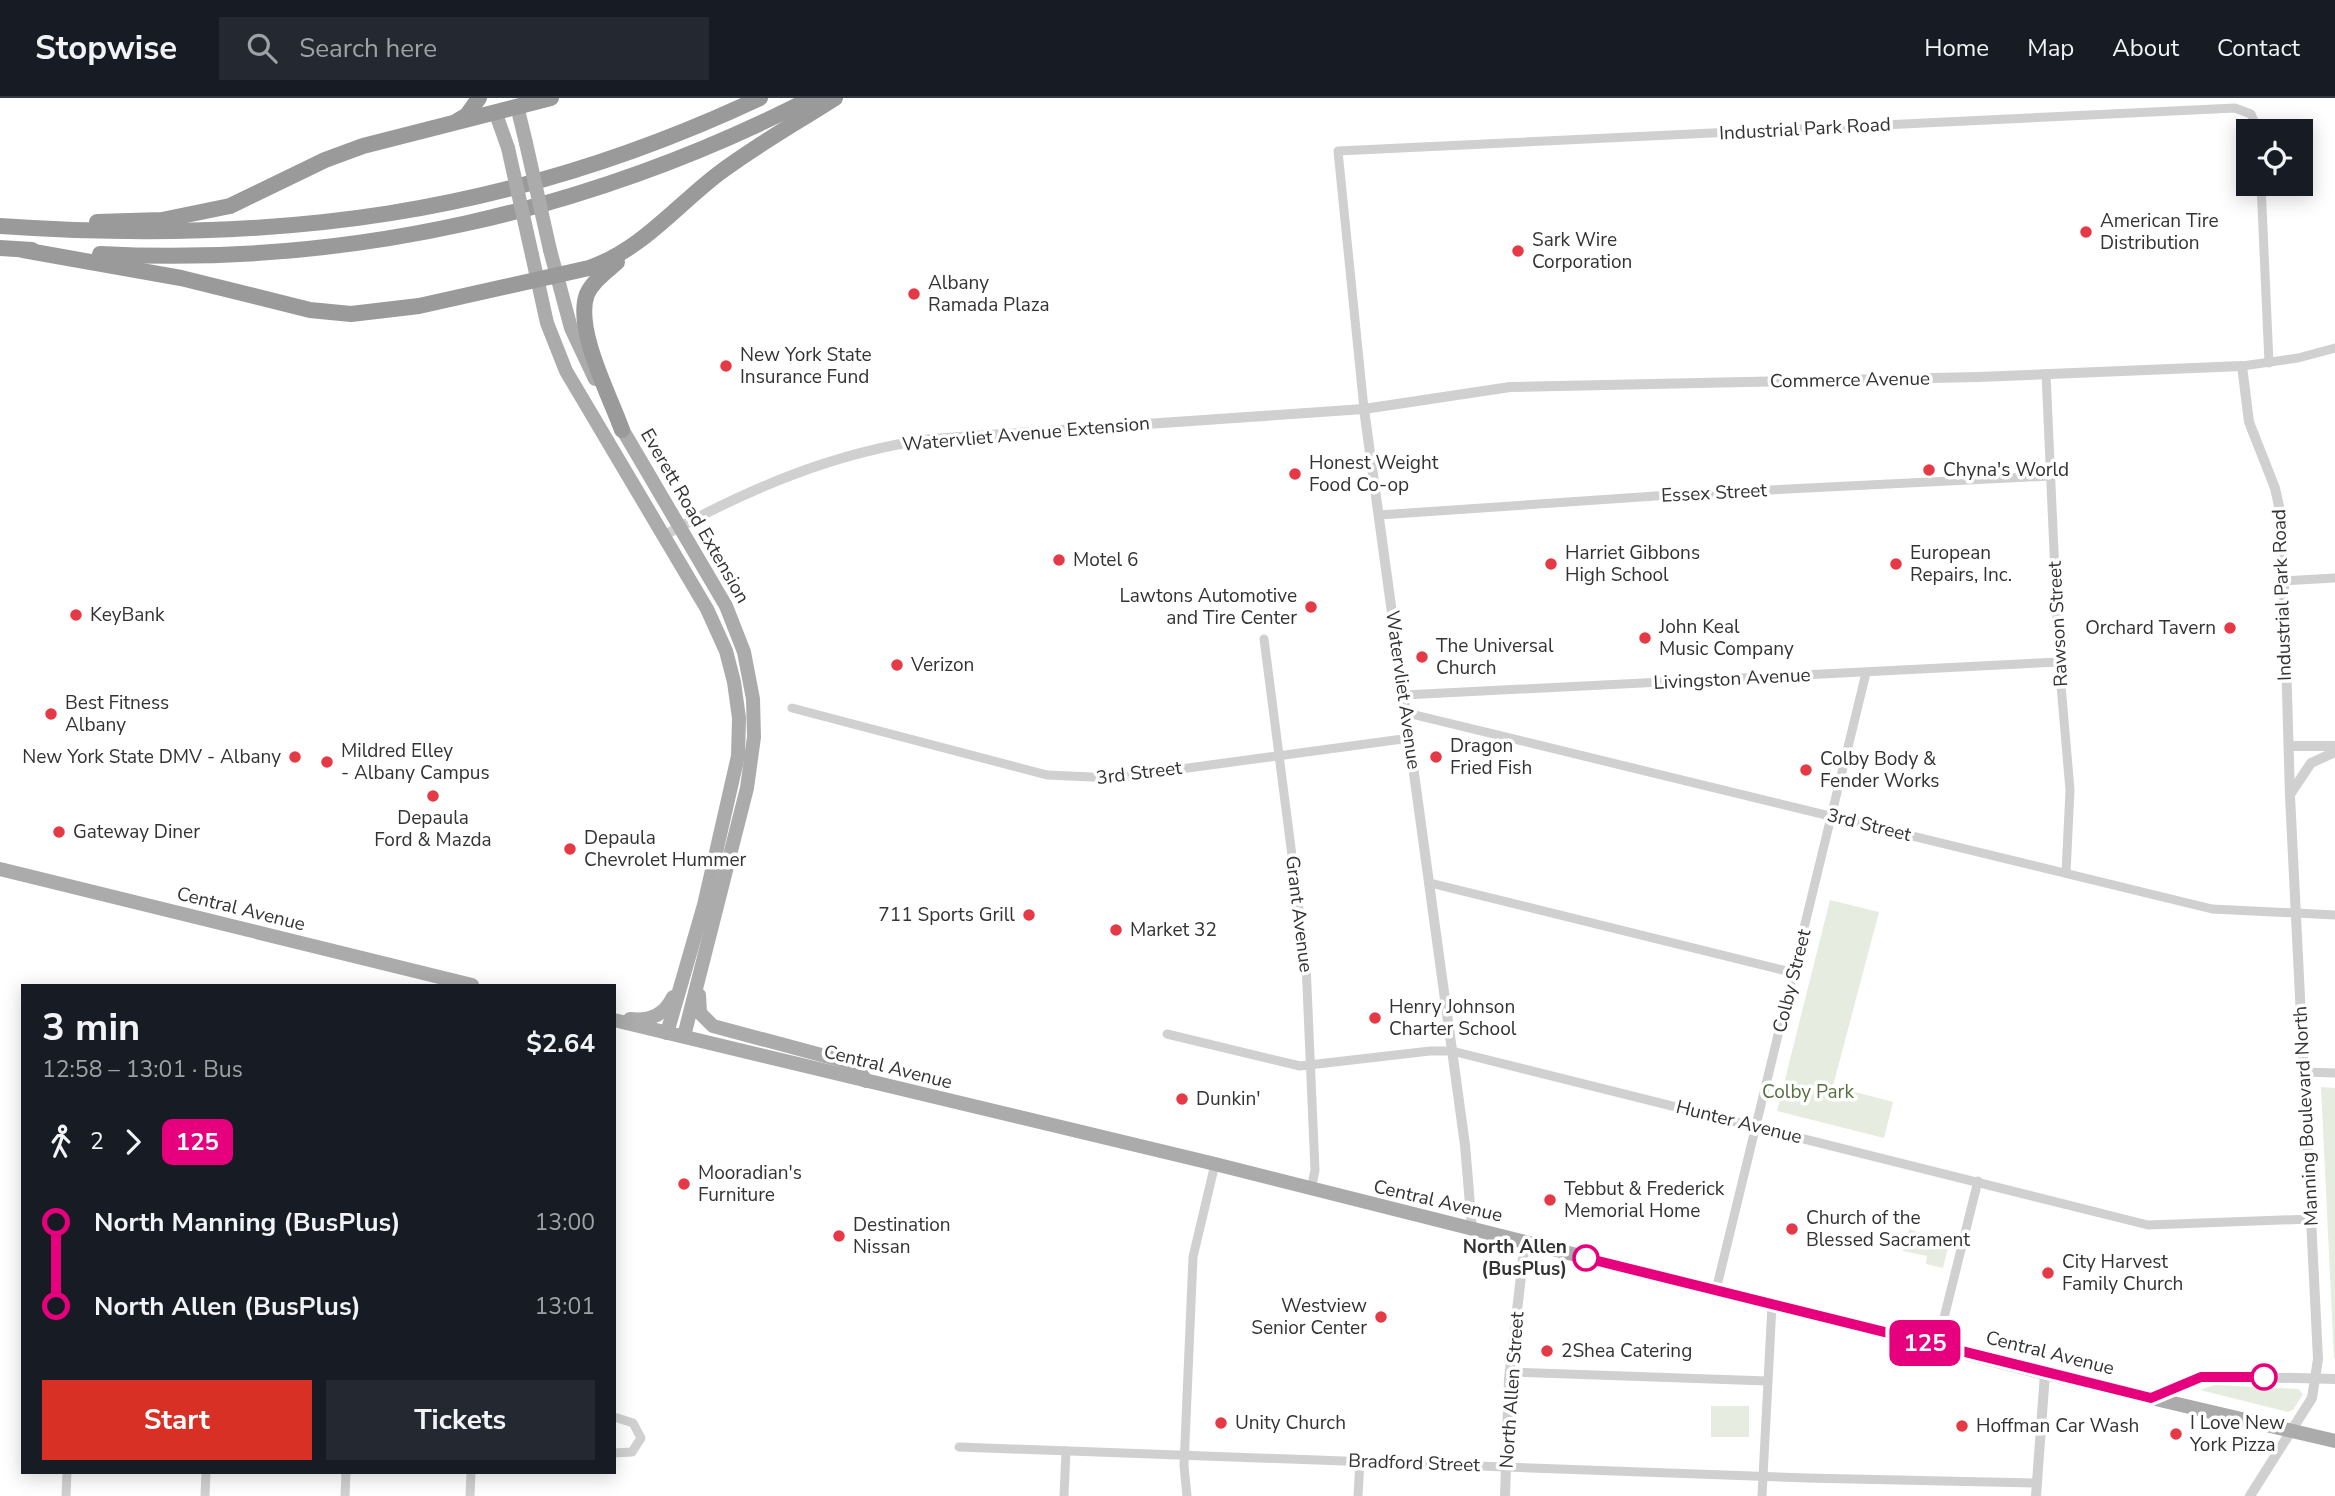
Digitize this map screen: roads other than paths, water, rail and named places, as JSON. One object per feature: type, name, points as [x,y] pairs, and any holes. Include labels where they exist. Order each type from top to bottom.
[{"type":"highway","points":[[440,128],[489,104],[551,98]]},
{"type":"highway","points":[[0,224],[108,232],[215,232],[311,226],[402,213],[490,194],[578,170],[695,127],[760,98]]},
{"type":"highway","points":[[0,248],[169,256],[265,254],[441,230],[540,206],[625,179],[716,144],[812,98]]},
{"type":"highway","points":[[622,430],[587,334],[585,300],[599,278],[735,161],[835,98]]},
{"type":"highway","points":[[0,224],[141,221],[208,212],[253,198],[343,152],[440,128],[489,104]]},
{"type":"highway","points":[[23,250],[170,276],[300,308],[341,313],[395,310],[556,276],[614,258],[655,229]]},
{"type":"main road","name":"Everett Road Extension","points":[[516,102],[556,276],[577,344],[622,430],[733,619],[747,665],[754,717],[752,761],[684,1036]]},
{"type":"main road","name":"Everett Road Extension","points":[[489,104],[508,148],[547,323],[566,371],[720,636],[737,699],[738,757],[711,877],[667,1033]]},
{"type":"main road","name":"Central Avenue","points":[[0,869],[468,984]]},
{"type":"main road","points":[[616,1019],[645,1020],[667,1008],[673,999],[701,891],[711,877]]},
{"type":"main road","points":[[700,976],[699,1013],[713,1026],[855,1064],[866,1081]]},
{"type":"main road","name":"Central Avenue","points":[[616,1020],[1215,1164],[2045,1373],[2335,1441]]},
{"type":"street","name":"Industrial Park Road","points":[[1338,151],[2235,108],[2251,114],[2253,119]]},
{"type":"street","name":"Watervliet Avenue","points":[[1338,151],[1364,409],[1430,883],[1471,1195],[1472,1228]]},
{"type":"street","points":[[2262,196],[2269,363]]},
{"type":"street","name":"Commerce Avenue","points":[[1364,409],[1510,387],[2046,374],[2242,366],[2269,363],[2335,348]]},
{"type":"street","name":"Industrial Park Road","points":[[2242,366],[2249,422],[2280,504],[2288,746]]},
{"type":"street","name":"Rawson Street","points":[[2046,374],[2059,662],[2070,790],[2066,873]]},
{"type":"street","name":"Watervliet Avenue Extension","points":[[663,536],[794,472],[890,445],[984,435],[1364,409]]},
{"type":"street","name":"Essex Street","points":[[1378,515],[1670,495],[2050,476]]},
{"type":"street","points":[[2282,581],[2335,578]]},
{"type":"street","name":"Grant Avenue","points":[[1264,639],[1306,961],[1315,1170],[1311,1190]]},
{"type":"street","name":"Livingston Avenue","points":[[1404,695],[2059,662]]},
{"type":"street","name":"Colby Street","points":[[1716,1290],[1866,673]]},
{"type":"street","name":"3rd Street","points":[[792,708],[1047,775],[1077,778],[1114,778],[1410,738]]},
{"type":"street","name":"3rd Street","points":[[1407,713],[2217,910],[2335,915]]},
{"type":"street","points":[[2288,746],[2335,746]]},
{"type":"street","name":"Manning Boulevard North","points":[[2250,1496],[2312,1398],[2318,1359],[2288,746]]},
{"type":"street","points":[[2290,796],[2311,763],[2335,752]]},
{"type":"street","points":[[1430,883],[1795,972]]},
{"type":"street","name":"Hunter Avenue","points":[[1167,1034],[1297,1066],[1430,1051],[1452,1051],[2148,1225],[2311,1219]]},
{"type":"street","points":[[2304,1072],[2335,1073]]},
{"type":"street","points":[[1187,1496],[1185,1455],[1192,1257],[1215,1164]]},
{"type":"street","points":[[1937,1346],[1978,1181]]},
{"type":"street","name":"North Allen Street","points":[[1505,1496],[1510,1372],[1525,1242]]},
{"type":"street","points":[[1762,1496],[1772,1305]]},
{"type":"street","points":[[1510,1372],[1767,1381]]},
{"type":"street","points":[[2036,1496],[2045,1373]]},
{"type":"street","points":[[2151,1398],[2191,1380],[2209,1376],[2335,1379]]},
{"type":"street","points":[[616,1418],[633,1423],[641,1440],[632,1452],[616,1453]]},
{"type":"street","name":"Bradford Street","points":[[959,1447],[1763,1476],[2036,1483]]},
{"type":"street","points":[[1065,1496],[1066,1451]]},
{"type":"street","points":[[1359,1496],[1360,1461]]},
{"type":"street","points":[[66,1496],[67,1474]]},
{"type":"street","points":[[205,1496],[206,1474]]},
{"type":"street","points":[[345,1496],[346,1474]]},
{"type":"street","points":[[470,1496],[471,1474]]},
{"type":"place","name":"American Tire Distribution","points":[[2086,232]]},
{"type":"place","name":"Sark Wire Corporation","points":[[1518,251]]},
{"type":"place","name":"Albany Ramada Plaza","points":[[914,294]]},
{"type":"place","name":"New York State Insurance Fund","points":[[726,366]]},
{"type":"place","name":"Chyna's World","points":[[1929,470]]},
{"type":"place","name":"Honest Weight Food Co-op","points":[[1295,474]]},
{"type":"place","name":"Motel 6","points":[[1059,560]]},
{"type":"place","name":"Harriet Gibbons High School","points":[[1551,564]]},
{"type":"place","name":"European Repairs, Inc.","points":[[1896,564]]},
{"type":"place","name":"Lawtons Automotive and Tire Center","points":[[1311,607]]},
{"type":"place","name":"KeyBank","points":[[76,615]]},
{"type":"place","name":"Orchard Tavern","points":[[2230,628]]},
{"type":"place","name":"John Keal Music Company","points":[[1645,638]]},
{"type":"place","name":"The Universal Church","points":[[1422,657]]},
{"type":"place","name":"Verizon","points":[[897,665]]},
{"type":"place","name":"Best Fitness Albany","points":[[51,714]]},
{"type":"place","name":"New York State DMV - Albany","points":[[295,757]]},
{"type":"place","name":"Dragon Fried Fish","points":[[1436,757]]},
{"type":"place","name":"Mildred Elley - Albany Campus","points":[[327,762]]},
{"type":"place","name":"Colby Body & Fender Works","points":[[1806,770]]},
{"type":"place","name":"Depaula Ford & Mazda","points":[[433,796]]},
{"type":"place","name":"Gateway Diner","points":[[59,832]]},
{"type":"place","name":"Depaula Chevrolet Hummer","points":[[570,849]]},
{"type":"place","name":"711 Sports Grill","points":[[1029,915]]},
{"type":"place","name":"Market 32","points":[[1116,930]]},
{"type":"place","name":"Henry Johnson Charter School","points":[[1375,1018]]},
{"type":"place","name":"Dunkin'","points":[[1182,1099]]},
{"type":"place","name":"Mooradian's Furniture","points":[[684,1184]]},
{"type":"place","name":"Tebbut & Frederick Memorial Home","points":[[1550,1200]]},
{"type":"place","name":"Church of the Blessed Sacrament","points":[[1792,1229]]},
{"type":"place","name":"Destination Nissan","points":[[839,1236]]},
{"type":"place","name":"North Allen (BusPlus)","points":[[1586,1258]]},
{"type":"place","name":"City Harvest Family Church","points":[[2048,1273]]},
{"type":"place","name":"Westview Senior Center","points":[[1381,1317]]},
{"type":"place","name":"2Shea Catering","points":[[1547,1351]]},
{"type":"place","name":"Unity Church","points":[[1221,1423]]},
{"type":"place","name":"Hoffman Car Wash","points":[[1962,1426]]},
{"type":"place","name":"I Love New York Pizza","points":[[2176,1434]]},
{"type":"park label","name":"Colby Park","points":[[1808,1092]]}]
